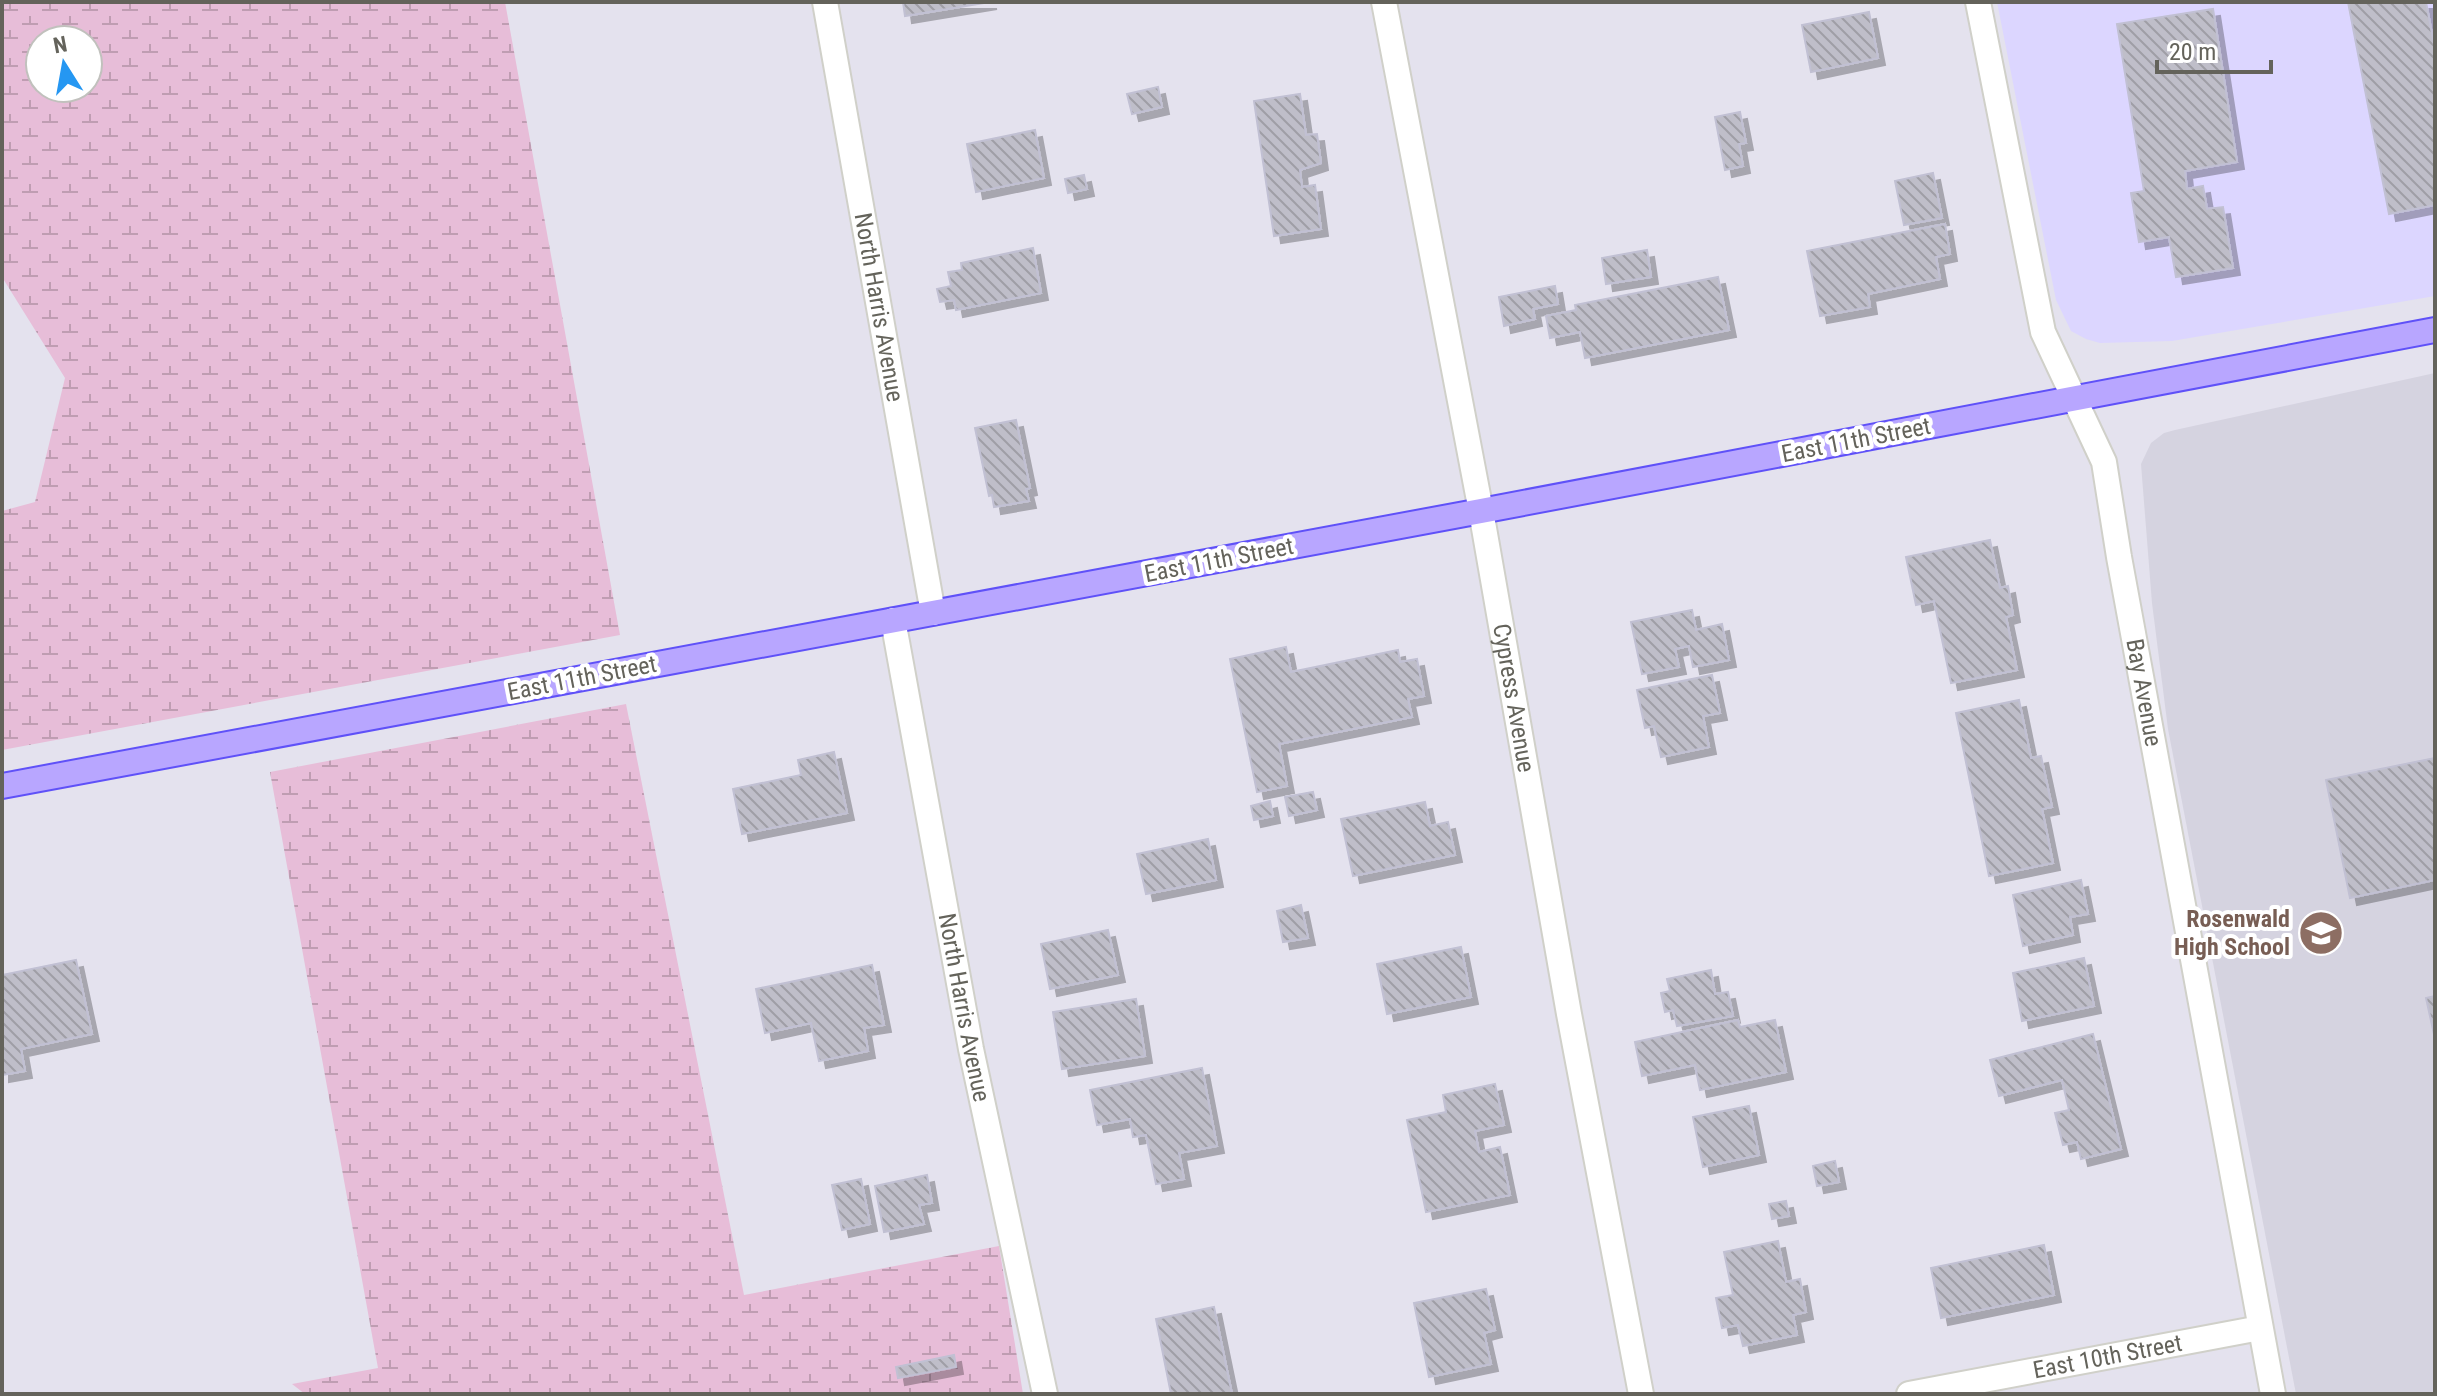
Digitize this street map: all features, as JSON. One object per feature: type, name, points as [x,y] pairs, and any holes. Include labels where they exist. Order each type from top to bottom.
[{"type":"main road","name":"East 11th Street","points":[[2,786],[2435,330]]},
{"type":"street","name":"North Harris Avenue","points":[[825,2],[933,613]]},
{"type":"street","name":"Cypress Avenue","points":[[1384,2],[1481,511],[1569,1014],[1641,1394]]},
{"type":"street","name":"Bay Avenue","points":[[1978,2],[2043,332],[2104,462],[2273,1394]]},
{"type":"street","name":"North Harris Avenue","points":[[893,620],[971,1049],[1045,1394]]},
{"type":"street","name":"East 10th Street","points":[[1909,1394],[2260,1328]]},
{"type":"shaded area","points":[[1997,2],[2435,2],[2435,296],[2172,341],[2100,343],[2071,331],[2056,300]]},
{"type":"shaded area","name":"Rosenwald High School","points":[[2435,373],[2435,1394],[2296,1394],[2168,729],[2152,603],[2141,464],[2151,443],[2164,433]]},
{"type":"green space","points":[[2,2],[505,2],[620,635],[2,750],[2,511],[35,502],[65,378],[2,277]]},
{"type":"green space","points":[[626,704],[744,1295],[999,1246],[1023,1394],[305,1394],[292,1384],[378,1368],[270,772]]},
{"type":"building","points":[[903,2],[990,2],[905,16]]},
{"type":"building","points":[[2348,2],[2426,2],[2435,50],[2435,205],[2389,214]]},
{"type":"building","points":[[2213,9],[2237,162],[2185,171],[2187,189],[2203,186],[2207,209],[2223,207],[2233,268],[2176,277],[2169,237],[2139,242],[2131,193],[2144,191],[2117,24]]},
{"type":"building","points":[[1869,12],[1878,58],[1811,72],[1802,25]]},
{"type":"building","points":[[1158,87],[1162,107],[1132,114],[1127,94]]},
{"type":"building","points":[[1300,94],[1306,135],[1317,134],[1321,163],[1300,170],[1302,187],[1315,185],[1321,229],[1274,236],[1254,101]]},
{"type":"building","points":[[1740,112],[1746,143],[1739,144],[1743,166],[1725,170],[1715,117]]},
{"type":"building","points":[[1035,130],[1044,178],[976,192],[967,144]]},
{"type":"building","points":[[1933,173],[1942,218],[1904,225],[1895,181]]},
{"type":"building","points":[[1084,175],[1087,189],[1068,193],[1065,179]]},
{"type":"building","points":[[1945,224],[1950,254],[1936,257],[1940,279],[1868,294],[1870,307],[1820,316],[1807,251]]},
{"type":"building","points":[[1033,248],[1041,293],[956,310],[954,300],[940,302],[937,289],[951,286],[948,272],[962,270],[961,263]]},
{"type":"building","points":[[1647,250],[1651,277],[1606,284],[1602,258]]},
{"type":"building","points":[[1718,277],[1729,330],[1585,358],[1580,332],[1550,338],[1546,316],[1576,310],[1575,305]]},
{"type":"building","points":[[1555,286],[1558,304],[1533,309],[1535,319],[1504,326],[1499,297]]},
{"type":"building","points":[[1016,420],[1030,488],[1026,489],[1029,501],[994,507],[975,428]]},
{"type":"building","points":[[1990,540],[2000,588],[2008,586],[2013,615],[2006,617],[2017,670],[1951,683],[1934,601],[1916,605],[1906,557]]},
{"type":"building","points":[[1692,610],[1696,630],[1722,624],[1729,660],[1693,667],[1689,646],[1675,649],[1679,667],[1642,674],[1631,622]]},
{"type":"building","points":[[1286,647],[1291,672],[1398,650],[1400,662],[1417,659],[1424,696],[1408,699],[1412,717],[1279,744],[1287,786],[1257,792],[1230,659]]},
{"type":"building","points":[[1712,675],[1720,713],[1703,716],[1709,747],[1661,757],[1654,726],[1645,728],[1637,690]]},
{"type":"building","points":[[2019,700],[2031,758],[2041,756],[2052,807],[2042,809],[2053,863],[1989,876],[1956,713]]},
{"type":"building","points":[[834,752],[847,813],[742,834],[733,789],[801,775],[798,760]]},
{"type":"building","points":[[2435,758],[2435,880],[2350,898],[2326,780]]},
{"type":"building","points":[[1313,792],[1317,810],[1289,816],[1285,797]]},
{"type":"building","points":[[1270,801],[1273,816],[1254,820],[1251,806]]},
{"type":"building","points":[[1425,802],[1430,826],[1448,822],[1455,855],[1353,876],[1341,819]]},
{"type":"building","points":[[1208,839],[1216,880],[1146,894],[1137,854]]},
{"type":"building","points":[[2081,880],[2088,914],[2070,917],[2073,935],[2023,946],[2013,895]]},
{"type":"building","points":[[1301,905],[1308,938],[1283,942],[1277,911]]},
{"type":"building","points":[[1108,930],[1118,975],[1050,989],[1041,944]]},
{"type":"building","points":[[1461,947],[1471,997],[1387,1014],[1377,964]]},
{"type":"building","points":[[2084,958],[2094,1006],[2022,1021],[2013,973]]},
{"type":"building","points":[[76,960],[92,1034],[21,1049],[25,1071],[2,1075],[2,975]]},
{"type":"building","points":[[872,965],[884,1025],[864,1028],[868,1051],[819,1061],[811,1023],[765,1033],[756,989]]},
{"type":"building","points":[[1711,970],[1715,994],[1728,992],[1733,1016],[1677,1026],[1673,1010],[1665,1012],[1661,993],[1670,991],[1667,979]]},
{"type":"building","points":[[2435,996],[2435,1039],[2426,998]]},
{"type":"building","points":[[1136,999],[1145,1056],[1062,1069],[1053,1012]]},
{"type":"building","points":[[1738,1020],[1740,1027],[1775,1020],[1786,1072],[1700,1090],[1695,1065],[1642,1076],[1635,1042]]},
{"type":"building","points":[[2093,1034],[2121,1149],[2081,1159],[2077,1142],[2063,1145],[2055,1113],[2069,1110],[2062,1080],[1999,1096],[1990,1060]]},
{"type":"building","points":[[1202,1068],[1217,1146],[1179,1153],[1184,1179],[1156,1184],[1146,1135],[1133,1137],[1130,1119],[1097,1125],[1090,1090]]},
{"type":"building","points":[[1495,1084],[1504,1125],[1475,1131],[1479,1152],[1500,1147],[1510,1195],[1426,1212],[1407,1120],[1446,1112],[1443,1095]]},
{"type":"building","points":[[1749,1106],[1759,1155],[1703,1167],[1693,1117]]},
{"type":"building","points":[[1835,1161],[1839,1182],[1817,1186],[1813,1166]]},
{"type":"building","points":[[927,1175],[932,1203],[919,1205],[924,1224],[884,1232],[875,1186]]},
{"type":"building","points":[[861,1179],[870,1224],[842,1230],[832,1185]]},
{"type":"building","points":[[1786,1201],[1789,1216],[1772,1219],[1769,1204]]},
{"type":"building","points":[[1778,1241],[1786,1282],[1800,1279],[1806,1312],[1793,1315],[1797,1335],[1743,1346],[1738,1325],[1722,1328],[1716,1298],[1733,1295],[1724,1252]]},
{"type":"building","points":[[2044,1245],[2054,1295],[1941,1318],[1931,1268]]},
{"type":"building","points":[[1486,1289],[1495,1330],[1484,1333],[1491,1364],[1429,1377],[1414,1303]]},
{"type":"building","points":[[1214,1307],[1232,1394],[1171,1394],[1156,1319]]},
{"type":"building","points":[[954,1355],[956,1367],[898,1378],[896,1367]]},
{"type":"place","name":"Rosenwald High School","points":[[2321,933]]}]
